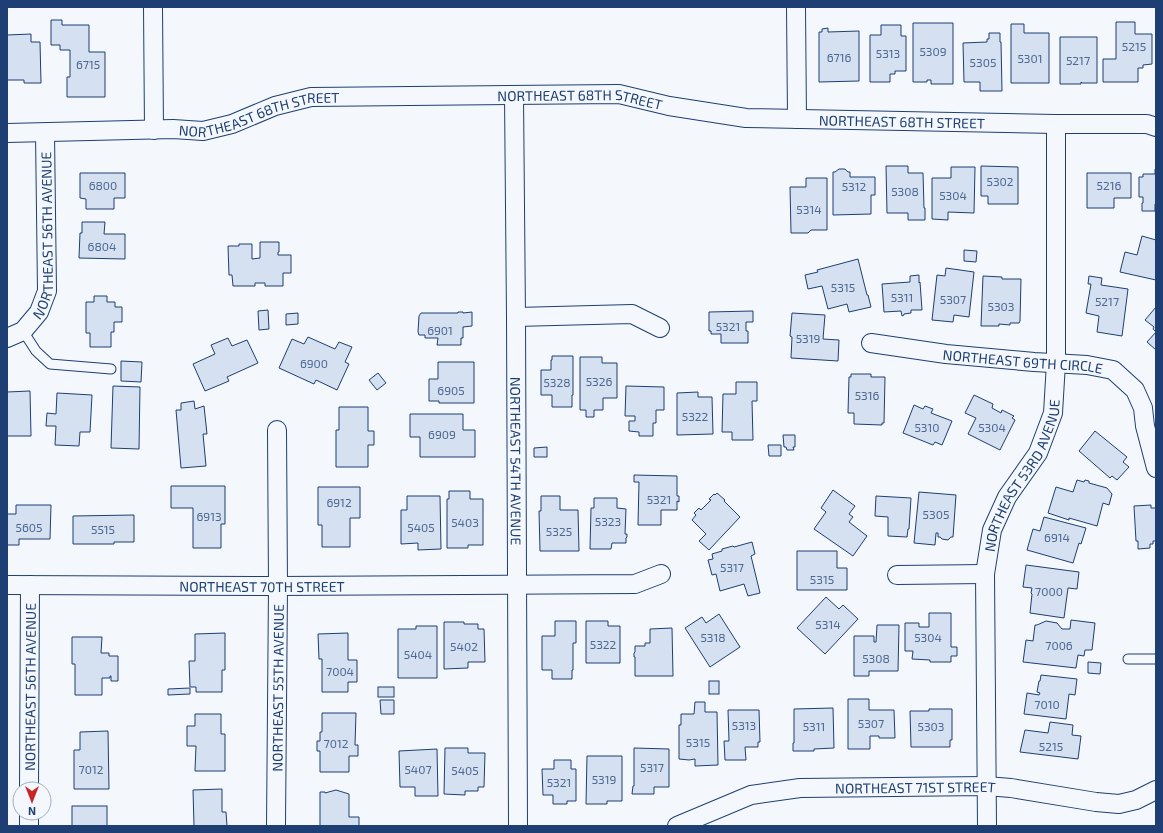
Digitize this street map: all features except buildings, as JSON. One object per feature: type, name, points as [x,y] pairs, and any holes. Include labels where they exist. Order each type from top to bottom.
[{"type":"street","points":[[153,7],[154,130]]},
{"type":"street","points":[[796,7],[797,119]]},
{"type":"street","name":"NORTHEAST 68TH STREET","points":[[7,134],[173,129],[203,130],[232,124],[275,106],[311,97],[619,94],[669,106],[746,118],[1056,124],[1147,124],[1156,127]]},
{"type":"street","name":"NORTHEAST 54TH AVENUE","points":[[514,95],[518,826]]},
{"type":"street","name":"NORTHEAST 53RD AVENUE","points":[[987,826],[985,574],[992,530],[1007,497],[1038,453],[1052,412],[1056,364],[1056,124]]},
{"type":"street","name":"NORTHEAST 56TH AVENUE","points":[[23,331],[38,312],[46,290],[45,133]]},
{"type":"street","points":[[516,317],[632,314],[660,328]]},
{"type":"street","points":[[7,338],[23,331]]},
{"type":"street","name":"NORTHEAST 69TH CIRCLE","points":[[871,343],[946,354],[1056,364],[1087,365],[1113,370],[1135,390],[1143,408],[1145,426],[1156,468]]},
{"type":"street","name":"NORTHEAST 55TH AVENUE","points":[[276,826],[278,586],[277,430]]},
{"type":"street","name":"NORTHEAST 70TH STREET","points":[[7,585],[278,586],[635,584],[661,574]]},
{"type":"street","points":[[897,575],[985,574]]},
{"type":"street","name":"NORTHEAST 56TH AVENUE","points":[[29,781],[30,585]]},
{"type":"street","name":"NORTHEAST 71ST STREET","points":[[677,826],[751,795],[800,788],[986,786],[1011,788],[1096,802],[1119,804],[1136,800],[1156,790]]},
{"type":"lane","points":[[23,331],[36,351],[50,364],[111,369]]},
{"type":"lane","points":[[1128,659],[1156,659]]}]
